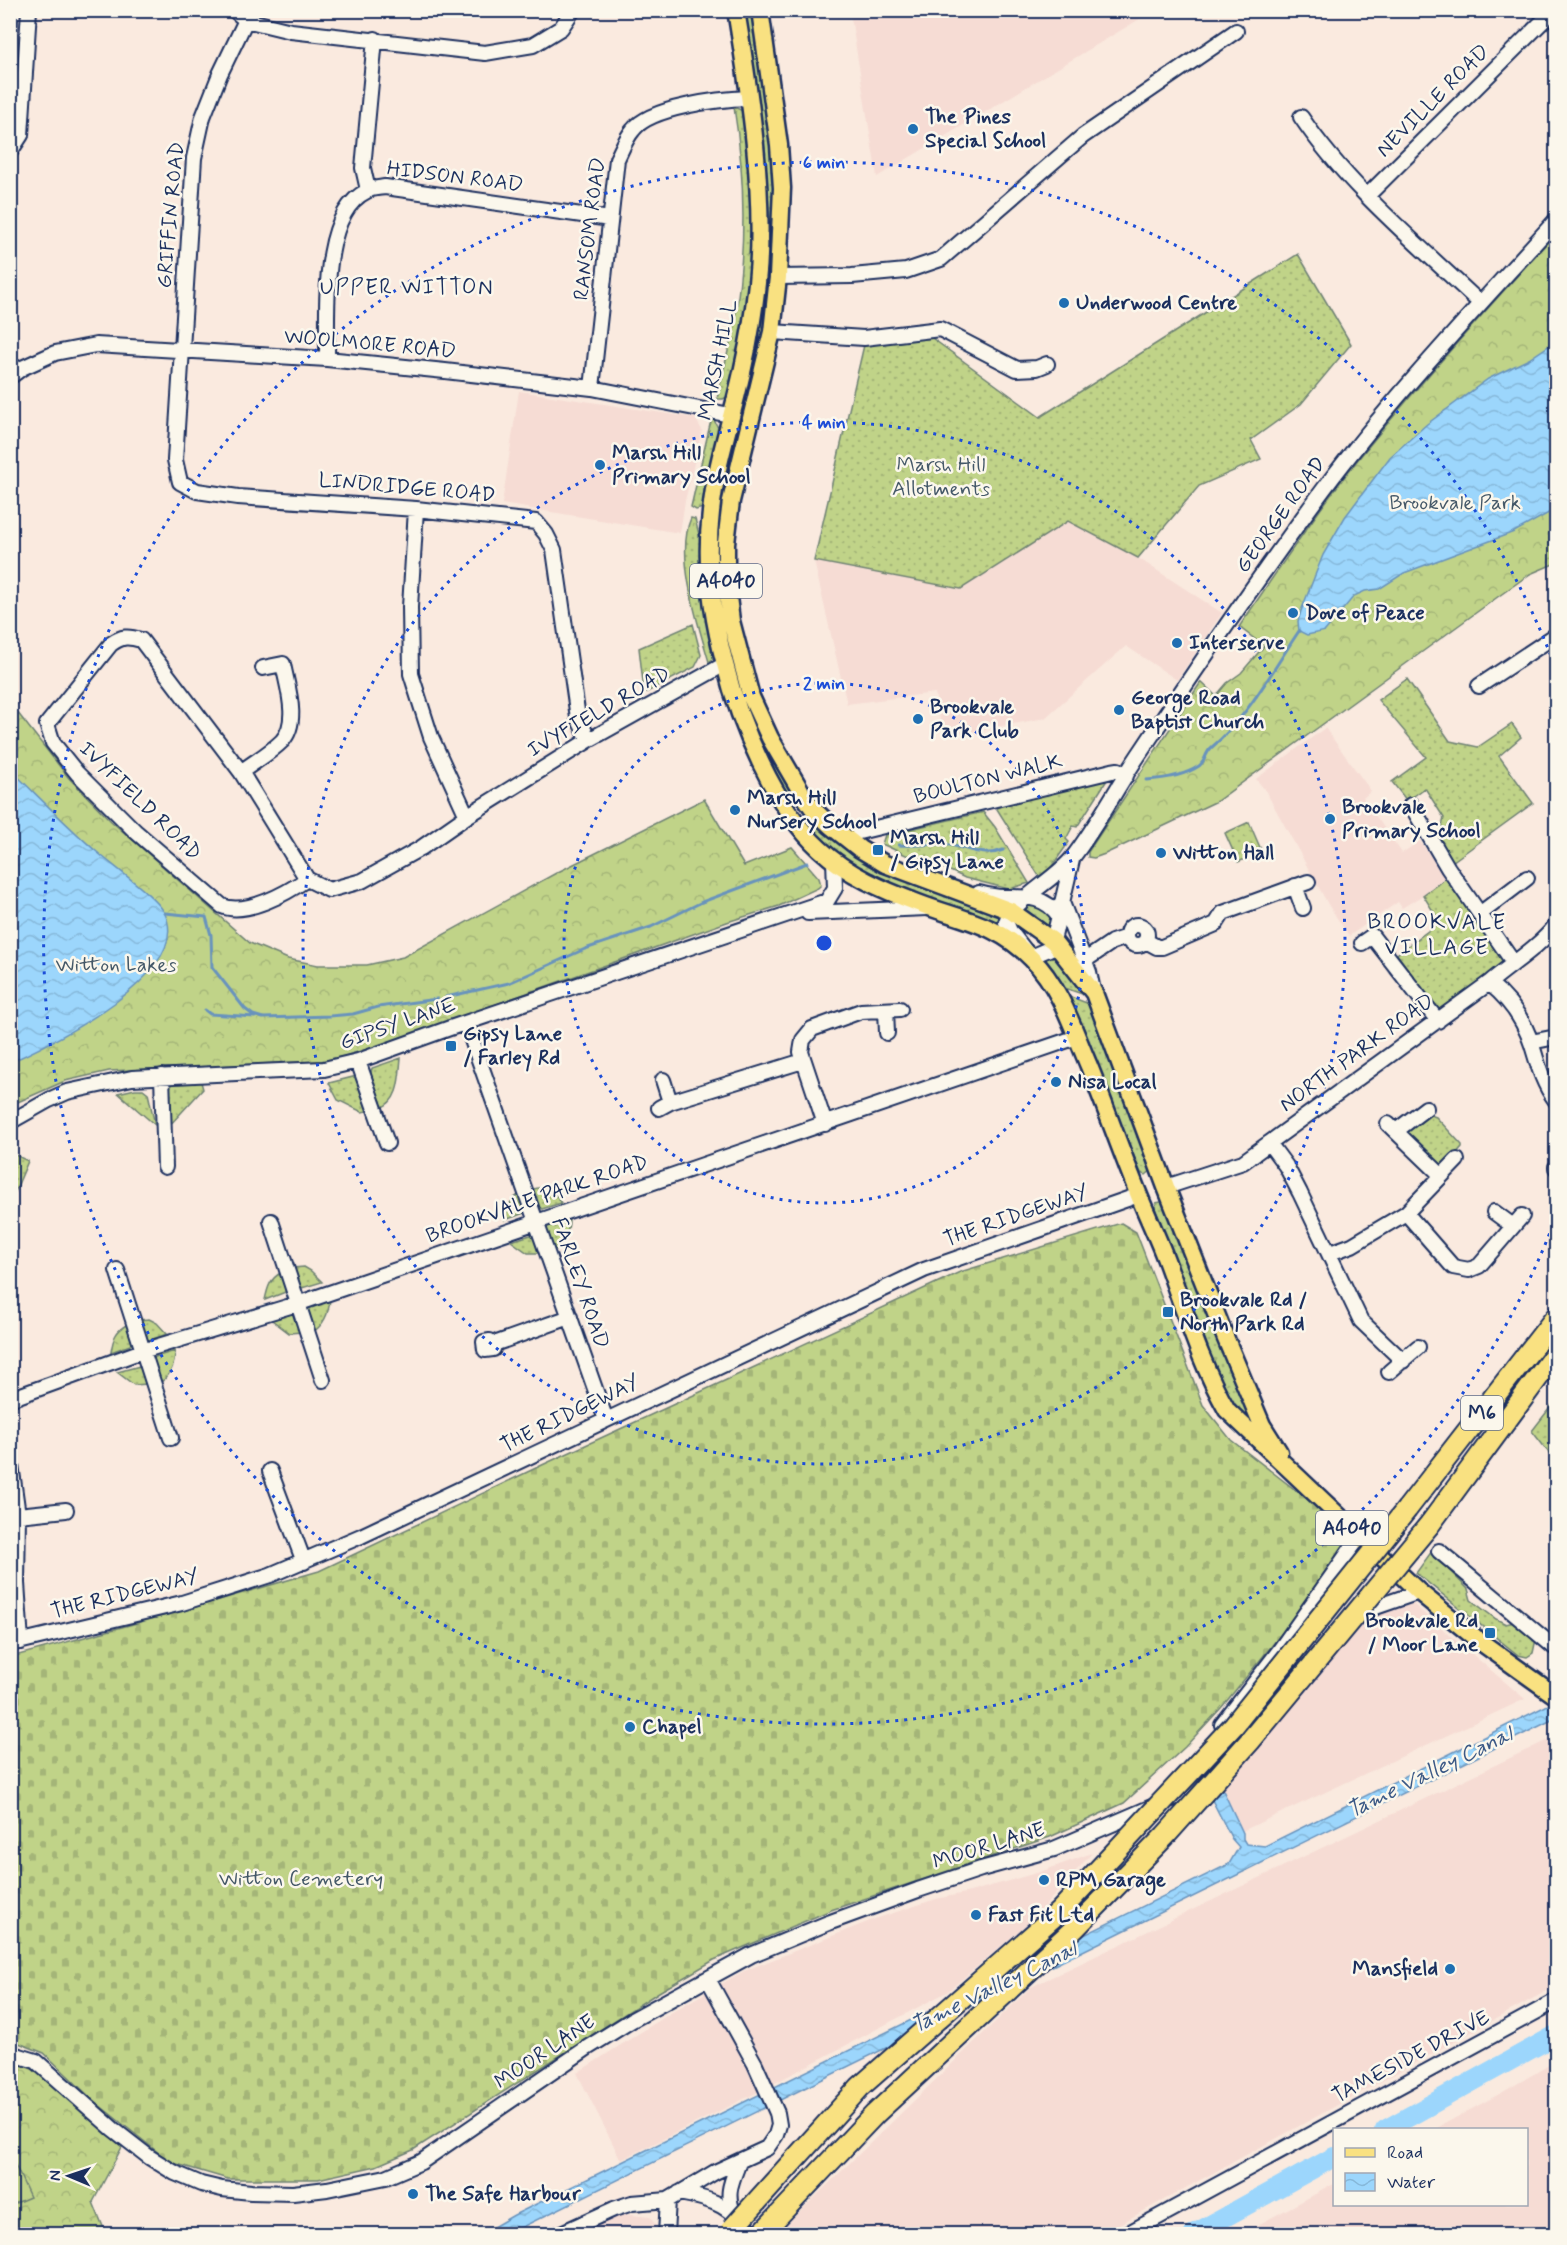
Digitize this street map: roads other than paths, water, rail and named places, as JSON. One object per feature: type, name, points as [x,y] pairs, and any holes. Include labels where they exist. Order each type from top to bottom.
[{"type":"highway","name":"M6","points":[[731,2226],[860,2087],[1059,1912],[1234,1725],[1557,1317]]},
{"type":"highway","name":"M6","points":[[761,2235],[875,2114],[1074,1929],[1165,1836],[1250,1741],[1430,1524],[1557,1353]]},
{"type":"main road","name":"MARSH HILL","points":[[736,10],[758,191],[757,280],[744,365],[730,415],[713,495],[708,559],[715,617],[724,664],[750,736],[771,782],[800,826],[819,848],[867,882],[932,908],[970,919],[1001,934],[1030,957]]},
{"type":"main road","name":"A4040","points":[[760,10],[780,156],[782,188],[778,277],[772,332],[753,418],[731,501],[726,543],[726,581],[731,621],[751,697],[776,747],[814,810],[853,843],[885,864],[1011,911],[1053,941],[1094,993],[1166,1187],[1262,1425],[1285,1464]]},
{"type":"main road","points":[[730,415],[753,418]]},
{"type":"main road","name":"A4040","points":[[1030,957],[1046,974],[1058,994],[1077,1037],[1212,1384],[1227,1410],[1419,1592],[1478,1640],[1554,1694]]},
{"type":"main road","points":[[1139,1196],[1166,1187]]},
{"type":"street","points":[[10,152],[21,135],[29,10]]},
{"type":"street","points":[[234,10],[246,20],[291,31],[485,53],[533,45],[561,28],[573,10]]},
{"type":"street","name":"NEVILLE ROAD","points":[[1367,196],[1554,10]]},
{"type":"street","name":"GRIFFIN ROAD","points":[[182,351],[194,158],[203,117],[220,74],[246,20]]},
{"type":"street","points":[[778,277],[852,276],[906,271],[940,259],[1083,136],[1236,31]]},
{"type":"street","points":[[369,190],[363,168],[375,39]]},
{"type":"street","name":"RANSOM ROAD","points":[[592,388],[617,159],[633,128],[647,118],[665,110],[748,98]]},
{"type":"street","points":[[1301,117],[1327,154],[1367,196],[1480,303]]},
{"type":"street","name":"HIDSON ROAD","points":[[327,359],[329,257],[347,209],[360,195],[369,190],[385,187],[609,219]]},
{"type":"street","name":"GEORGE ROAD","points":[[1011,911],[1072,860],[1258,580],[1323,490],[1424,366],[1557,220]]},
{"type":"street","points":[[772,332],[864,338],[940,329],[1017,369],[1037,368],[1047,364]]},
{"type":"street","name":"WOOLMORE ROAD","points":[[10,377],[22,368],[55,352],[96,345],[327,359],[592,388],[730,415]]},
{"type":"street","name":"LINDRIDGE ROAD","points":[[182,351],[175,460],[180,482],[197,491],[238,497],[416,508],[536,522],[546,534],[554,550],[578,718],[589,740]]},
{"type":"street","points":[[416,508],[410,607],[411,674],[431,737],[467,816]]},
{"type":"street","points":[[1479,686],[1557,635]]},
{"type":"street","name":"IVYFIELD ROAD","points":[[307,879],[250,908],[229,909],[222,906],[135,831],[77,773],[53,743],[47,724],[111,644],[129,636],[141,640],[241,772],[307,879],[329,890],[362,881],[421,848],[467,816],[589,740],[724,664]]},
{"type":"street","points":[[241,772],[281,741],[290,726],[289,697],[283,664],[263,668]]},
{"type":"street","name":"BOULTON WALK","points":[[860,832],[1112,771],[1118,770],[1126,776]]},
{"type":"street","points":[[1411,805],[1448,868],[1513,962]]},
{"type":"street","name":"GIPSY LANE","points":[[10,1122],[67,1092],[132,1078],[302,1071],[324,1069],[358,1061],[827,901],[835,888],[834,860]]},
{"type":"street","name":"GEORGE ROAD","points":[[1053,941],[1072,860]]},
{"type":"street","points":[[1481,913],[1527,878]]},
{"type":"street","points":[[1084,961],[1112,942],[1127,937],[1131,944],[1138,945],[1146,941],[1156,947],[1162,947],[1216,924],[1224,913],[1301,884],[1303,908]]},
{"type":"street","points":[[945,887],[1002,897],[1029,896],[1061,911],[1084,961],[1094,993]]},
{"type":"street","name":"GIPSY LANE","points":[[791,913],[932,908]]},
{"type":"street","points":[[1011,911],[1006,922],[1030,957],[1049,949],[1053,941]]},
{"type":"street","name":"NORTH PARK ROAD","points":[[1166,1187],[1242,1162],[1489,983],[1545,939],[1557,925]]},
{"type":"street","points":[[1362,943],[1372,936],[1438,1021]]},
{"type":"street","points":[[1489,983],[1505,996],[1516,1011],[1531,1042],[1537,1066],[1550,1093],[1557,1101]]},
{"type":"street","points":[[825,1124],[803,1061],[801,1045],[812,1029],[855,1012],[893,1010],[887,1033]]},
{"type":"street","name":"FARLEY ROAD","points":[[466,1023],[606,1420]]},
{"type":"street","name":"BROOKVALE PARK ROAD","points":[[10,1399],[142,1351],[297,1304],[1077,1037]]},
{"type":"street","points":[[1531,1042],[1557,1037]]},
{"type":"street","points":[[358,1061],[387,1143]]},
{"type":"street","points":[[663,1080],[664,1105],[803,1061]]},
{"type":"street","points":[[162,1076],[165,1167]]},
{"type":"street","points":[[1426,1108],[1392,1127],[1441,1175]]},
{"type":"street","points":[[1269,1143],[1286,1166],[1361,1321],[1403,1361]]},
{"type":"street","points":[[1330,1253],[1352,1245],[1406,1213],[1457,1160]]},
{"type":"street","name":"THE RIDGEWAY","points":[[16,1643],[182,1603],[304,1562],[924,1270],[1139,1196]]},
{"type":"street","points":[[1406,1213],[1448,1262],[1461,1270],[1475,1269],[1479,1266],[1518,1221],[1494,1212]]},
{"type":"street","points":[[271,1221],[323,1380]]},
{"type":"street","points":[[117,1270],[171,1438]]},
{"type":"street","points":[[495,1344],[570,1317]]},
{"type":"street","points":[[1389,1372],[1418,1347]]},
{"type":"street","points":[[10,1457],[18,1515],[16,1643]]},
{"type":"street","points":[[270,1471],[304,1562]]},
{"type":"street","points":[[18,1515],[66,1510]]},
{"type":"street","name":"MOOR LANE","points":[[1123,1819],[1162,1789],[1210,1740],[1279,1652],[1360,1536]]},
{"type":"street","points":[[1439,1551],[1554,1647]]},
{"type":"street","name":"MOOR LANE","points":[[10,2053],[36,2061],[113,2129],[149,2157],[175,2173],[201,2184],[251,2192],[305,2192],[386,2176],[421,2162],[587,2048],[632,2020],[751,1956],[828,1923],[928,1886],[1054,1849],[1171,1800],[1203,1781],[1279,1697],[1337,1627],[1373,1608],[1419,1592]]},
{"type":"street","points":[[666,2235],[674,2196],[715,2172],[768,2148],[779,2126],[777,2113],[764,2084],[708,1979]]},
{"type":"street","name":"TAMESIDE DRIVE","points":[[1127,2235],[1557,2001]]},
{"type":"street","points":[[731,2226],[729,2192],[739,2162]]},
{"type":"street","points":[[559,2235],[623,2206],[674,2196],[706,2198],[731,2226],[755,2235]]},
{"type":"water","points":[[1556,341],[1556,509],[1514,532],[1404,573],[1379,589],[1365,591],[1354,596],[1325,631],[1307,635],[1299,631],[1298,621],[1301,611],[1323,555],[1345,517],[1390,457],[1427,424],[1488,379],[1529,359]]},
{"type":"water","name":"Witton Lakes","points":[[11,770],[64,822],[159,906],[164,912],[168,935],[159,958],[140,981],[115,1003],[57,1039],[11,1062]]},
{"type":"water","name":"Tame Valley Canal","points":[[1556,1701],[1556,1718],[508,2234],[481,2234],[514,2215],[1229,1864],[1239,1847],[1232,1839],[1209,1794],[1221,1786],[1246,1844],[1265,1846]]},
{"type":"waterway","points":[[1146,780],[1180,775],[1201,764],[1209,750],[1248,708],[1299,631]]},
{"type":"waterway","points":[[899,845],[942,844],[988,853],[1003,850]]},
{"type":"waterway","points":[[446,997],[509,983],[585,949],[651,927],[702,902],[807,863]]},
{"type":"waterway","points":[[165,913],[206,917],[211,935],[212,967],[245,1009],[253,1015],[263,1018],[330,1016],[437,999]]},
{"type":"waterway","points":[[205,1010],[210,1014],[255,1017]]},
{"type":"waterway","points":[[1389,2128],[1556,2035]]},
{"type":"waterway","points":[[1194,2234],[1333,2158]]},
{"type":"place","name":"The Pines Special School","points":[[913,129]]},
{"type":"place","name":"Underwood Centre","points":[[1064,303]]},
{"type":"place","name":"Marsh Hill Primary School","points":[[600,465]]},
{"type":"place","name":"Dove of Peace","points":[[1293,613]]},
{"type":"place","name":"Interserve","points":[[1177,643]]},
{"type":"place","name":"George Road Baptist Church","points":[[1119,710]]},
{"type":"place","name":"Brookvale Park Club","points":[[918,719]]},
{"type":"place","name":"Marsh Hill Nursery School","points":[[735,810]]},
{"type":"place","name":"Brookvale Primary School","points":[[1330,819]]},
{"type":"place","name":"Marsh Hill / Gipsy Lane","points":[[878,850]]},
{"type":"place","name":"Witton Hall","points":[[1161,853]]},
{"type":"place","name":"Gipsy Lane / Farley Rd","points":[[451,1046]]},
{"type":"place","name":"Nisa Local","points":[[1056,1082]]},
{"type":"place","name":"Brookvale Rd / North Park Rd","points":[[1168,1312]]},
{"type":"place","name":"Brookvale Rd / Moor Lane","points":[[1490,1633]]},
{"type":"place","name":"Chapel","points":[[630,1727]]},
{"type":"place","name":"RPM Garage","points":[[1044,1880]]},
{"type":"place","name":"Fast Fit Ltd","points":[[976,1915]]},
{"type":"place","name":"Mansfield","points":[[1450,1969]]},
{"type":"place","name":"The Safe Harbour","points":[[413,2194]]},
{"type":"district","name":"UPPER WITTON","points":[[407,288]]},
{"type":"district","name":"BROOKVALE VILLAGE","points":[[1437,936]]},
{"type":"park label","name":"Marsh Hill Allotments","points":[[941,477]]},
{"type":"park label","name":"Brookvale Park","points":[[1455,503]]},
{"type":"park label","name":"Witton Cemetery","points":[[301,1879]]}]
